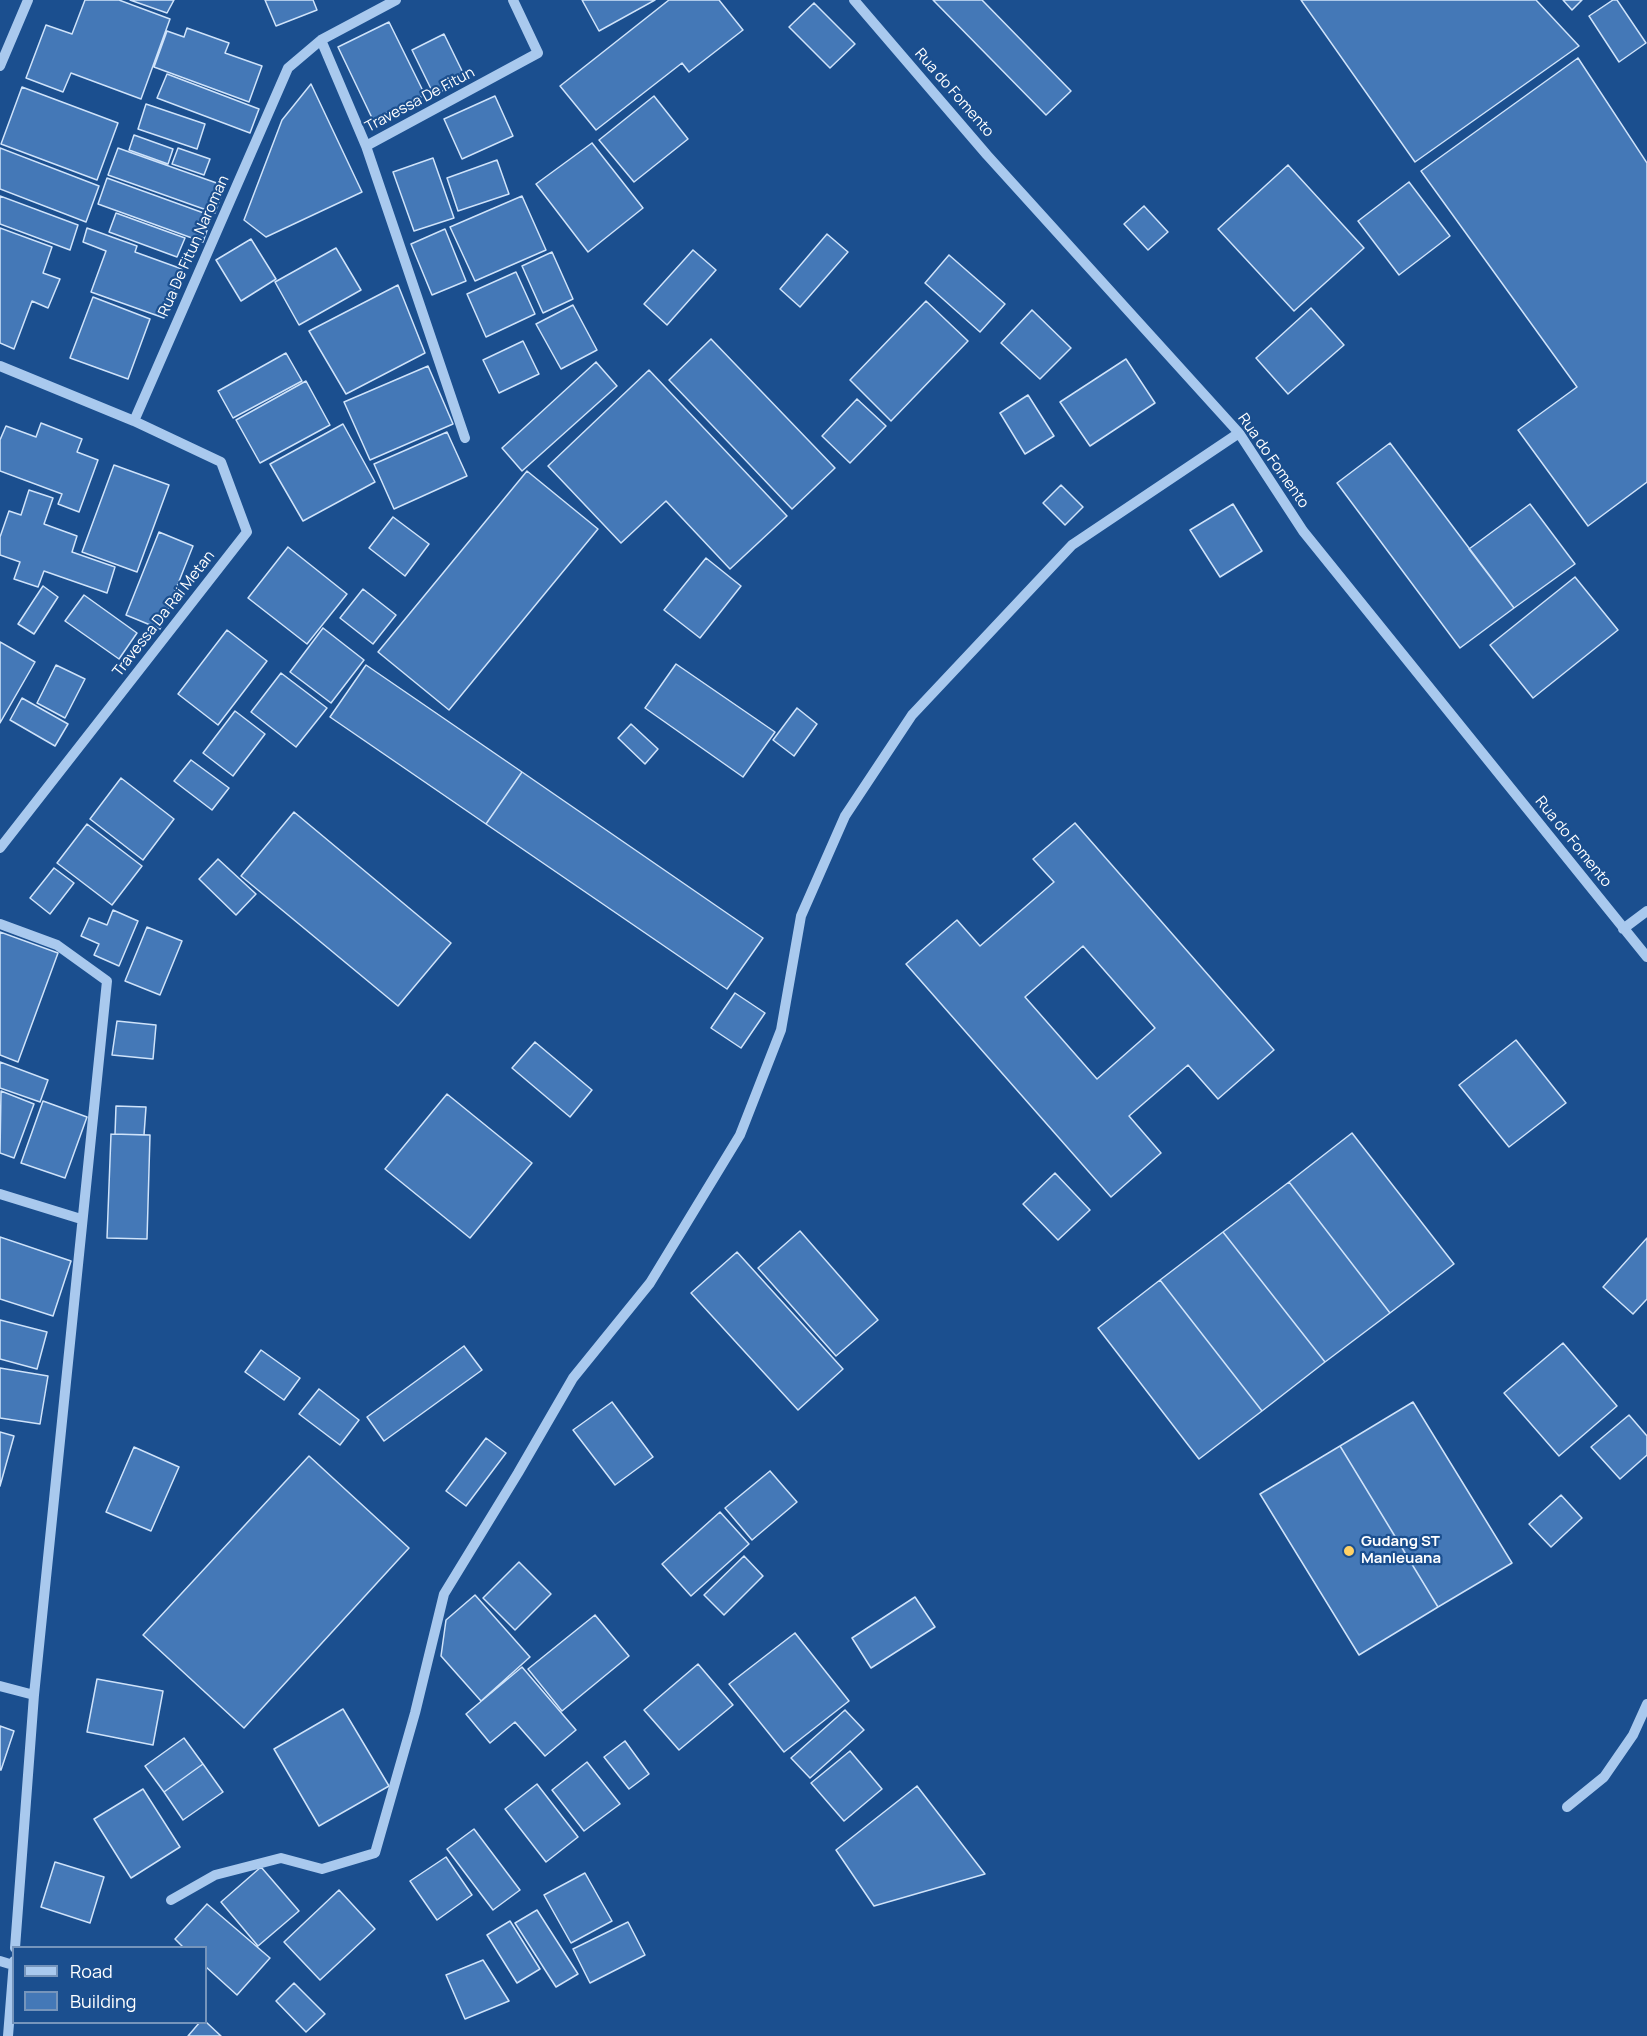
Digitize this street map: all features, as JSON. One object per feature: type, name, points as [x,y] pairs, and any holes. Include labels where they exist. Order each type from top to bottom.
[{"type":"street","points":[[0,66],[28,0]]},
{"type":"street","name":"Rua De Fitun Naroman","points":[[134,421],[288,68],[321,40],[396,0]]},
{"type":"street","name":"Travessa De Fitun","points":[[321,40],[366,146],[538,53],[513,0]]},
{"type":"street","name":"Rua do Fomento","points":[[854,0],[987,155],[1239,433],[1303,531],[1647,957]]},
{"type":"street","points":[[366,146],[465,438]]},
{"type":"street","points":[[0,366],[134,421]]},
{"type":"street","name":"Travessa Da Rai Metan","points":[[0,848],[247,532],[221,462],[134,421]]},
{"type":"street","points":[[171,1900],[215,1875],[281,1858],[322,1869],[375,1853],[415,1713],[444,1593],[573,1378],[650,1283],[740,1136],[781,1030],[801,916],[845,816],[912,715],[1072,545],[1239,433]]},
{"type":"street","points":[[1623,929],[1647,911]]},
{"type":"street","points":[[0,924],[57,945],[107,981],[34,1695],[15,1946]]},
{"type":"street","points":[[0,1194],[81,1220]]},
{"type":"street","points":[[0,1686],[34,1695]]},
{"type":"street","points":[[1567,1807],[1604,1777],[1633,1735],[1647,1704]]},
{"type":"street","points":[[8,2036],[12,1978]]},
{"type":"building","points":[[85,0],[119,0],[170,19],[141,99],[71,73],[63,92],[26,78],[46,25],[72,34]]},
{"type":"building","points":[[130,0],[174,0],[167,13]]},
{"type":"building","points":[[265,0],[313,0],[317,10],[276,26]]},
{"type":"building","points":[[582,0],[655,0],[599,31]]},
{"type":"building","points":[[669,0],[719,0],[743,30],[689,72],[682,63],[596,130],[560,86]]},
{"type":"building","points":[[933,0],[982,0],[1071,91],[1046,115]]},
{"type":"building","points":[[1301,0],[1536,0],[1579,46],[1415,162]]},
{"type":"building","points":[[1563,0],[1582,0],[1572,10]]},
{"type":"building","points":[[1613,0],[1617,0],[1646,43],[1619,62],[1589,16]]},
{"type":"building","points":[[814,3],[855,44],[830,68],[789,27]]},
{"type":"building","points":[[389,22],[425,95],[373,120],[338,47]]},
{"type":"building","points":[[187,28],[229,43],[225,53],[262,66],[249,102],[154,67],[167,31],[184,37]]},
{"type":"building","points":[[444,34],[466,79],[434,95],[412,50]]},
{"type":"building","points":[[1578,58],[1647,163],[1647,482],[1588,526],[1518,430],[1577,387],[1421,171]]},
{"type":"building","points":[[167,74],[259,109],[250,133],[157,98]]},
{"type":"building","points":[[311,84],[362,192],[266,237],[244,220],[282,120]]},
{"type":"building","points":[[22,87],[118,123],[97,180],[1,144]]},
{"type":"building","points":[[495,96],[513,136],[462,159],[444,119]]},
{"type":"building","points":[[654,96],[688,139],[634,182],[599,140]]},
{"type":"building","points":[[146,104],[205,124],[197,149],[138,129]]},
{"type":"building","points":[[134,135],[173,149],[168,164],[129,150]]},
{"type":"building","points":[[592,143],[643,208],[588,252],[536,184]]},
{"type":"building","points":[[0,148],[99,186],[86,222],[0,189]]},
{"type":"building","points":[[118,148],[225,186],[215,213],[108,175]]},
{"type":"building","points":[[178,148],[210,159],[204,175],[172,164]]},
{"type":"building","points":[[433,158],[454,218],[414,231],[393,172]]},
{"type":"building","points":[[497,160],[509,194],[458,211],[447,178]]},
{"type":"building","points":[[1288,165],[1364,248],[1294,311],[1218,229]]},
{"type":"building","points":[[107,178],[212,216],[203,242],[98,204]]},
{"type":"building","points":[[1409,182],[1450,236],[1399,275],[1358,221]]},
{"type":"building","points":[[0,196],[78,225],[70,250],[0,224]]},
{"type":"building","points":[[522,196],[546,250],[475,281],[450,227]]},
{"type":"building","points":[[1144,206],[1168,232],[1148,250],[1124,224]]},
{"type":"building","points":[[116,213],[185,238],[177,257],[109,232]]},
{"type":"building","points":[[0,228],[52,247],[43,273],[60,279],[48,308],[32,301],[14,349],[0,343]]},
{"type":"building","points":[[87,228],[137,246],[135,252],[182,269],[164,318],[91,292],[106,251],[83,242]]},
{"type":"building","points":[[445,229],[466,281],[432,295],[411,244]]},
{"type":"building","points":[[827,234],[848,252],[800,307],[780,289]]},
{"type":"building","points":[[251,239],[276,279],[241,301],[216,260]]},
{"type":"building","points":[[336,248],[361,290],[299,325],[275,282]]},
{"type":"building","points":[[693,250],[716,270],[667,325],[644,304]]},
{"type":"building","points":[[552,252],[573,299],[543,313],[522,266]]},
{"type":"building","points":[[949,255],[1005,304],[980,332],[925,283]]},
{"type":"building","points":[[516,272],[535,314],[486,337],[467,294]]},
{"type":"building","points":[[398,285],[425,353],[346,394],[309,331]]},
{"type":"building","points":[[93,297],[150,319],[128,379],[70,358]]},
{"type":"building","points":[[926,301],[968,341],[891,421],[850,380]]},
{"type":"building","points":[[573,305],[597,350],[561,369],[536,324]]},
{"type":"building","points":[[1311,308],[1344,345],[1288,394],[1256,358]]},
{"type":"building","points":[[1032,310],[1071,348],[1040,379],[1001,343]]},
{"type":"building","points":[[711,339],[835,468],[792,509],[669,380]]},
{"type":"building","points":[[523,341],[539,374],[499,393],[483,360]]},
{"type":"building","points":[[286,353],[302,381],[233,418],[218,391]]},
{"type":"building","points":[[1126,359],[1155,403],[1090,446],[1060,402]]},
{"type":"building","points":[[596,362],[617,386],[522,471],[502,448]]},
{"type":"building","points":[[428,366],[453,424],[370,460],[344,402]]},
{"type":"building","points":[[649,370],[787,516],[730,569],[666,501],[621,543],[548,466]]},
{"type":"building","points":[[306,381],[330,425],[260,463],[236,420]]},
{"type":"building","points":[[1028,395],[1054,436],[1025,454],[1000,413]]},
{"type":"building","points":[[857,399],[886,426],[850,463],[822,436]]},
{"type":"building","points":[[41,423],[82,439],[77,452],[98,460],[79,512],[58,504],[62,494],[0,471],[0,440],[6,426],[36,437]]},
{"type":"building","points":[[343,424],[375,482],[303,521],[270,464]]},
{"type":"building","points":[[447,432],[467,476],[394,509],[374,464]]},
{"type":"building","points":[[1390,443],[1514,608],[1460,648],[1337,483]]},
{"type":"building","points":[[114,465],[169,485],[137,572],[82,552]]},
{"type":"building","points":[[527,471],[598,529],[449,710],[378,652]]},
{"type":"building","points":[[1061,485],[1083,507],[1065,525],[1043,503]]},
{"type":"building","points":[[29,490],[53,498],[44,524],[77,536],[72,552],[115,567],[107,593],[44,571],[38,587],[14,579],[20,562],[0,555],[0,537],[9,511],[21,515]]},
{"type":"building","points":[[1233,504],[1262,551],[1220,577],[1190,530]]},
{"type":"building","points":[[1530,504],[1575,564],[1514,608],[1469,549]]},
{"type":"building","points":[[393,517],[429,544],[405,576],[369,548]]},
{"type":"building","points":[[159,532],[193,546],[160,629],[126,615]]},
{"type":"building","points":[[288,547],[347,594],[307,644],[248,598]]},
{"type":"building","points":[[706,558],[741,586],[700,638],[664,610]]},
{"type":"building","points":[[1575,577],[1618,630],[1533,698],[1490,645]]},
{"type":"building","points":[[43,586],[58,597],[34,634],[18,624]]},
{"type":"building","points":[[363,589],[396,615],[373,644],[340,618]]},
{"type":"building","points":[[84,595],[137,633],[119,659],[65,621]]},
{"type":"building","points":[[323,628],[364,660],[331,703],[290,672]]},
{"type":"building","points":[[227,630],[267,661],[218,725],[178,694]]},
{"type":"building","points":[[0,642],[35,662],[0,723]]},
{"type":"building","points":[[676,664],[775,732],[743,777],[645,708]]},
{"type":"building","points":[[56,665],[85,679],[65,718],[37,703]]},
{"type":"building","points":[[366,665],[522,772],[486,824],[330,717]]},
{"type":"building","points":[[281,673],[327,708],[296,747],[251,712]]},
{"type":"building","points":[[22,698],[68,724],[55,746],[10,720]]},
{"type":"building","points":[[797,708],[817,724],[794,756],[773,740]]},
{"type":"building","points":[[235,711],[265,734],[233,776],[203,753]]},
{"type":"building","points":[[631,724],[658,749],[645,764],[618,738]]},
{"type":"building","points":[[191,760],[229,788],[212,810],[174,781]]},
{"type":"building","points":[[522,772],[763,938],[727,989],[486,824]]},
{"type":"building","points":[[121,778],[174,819],[143,860],[90,819]]},
{"type":"building","points":[[294,812],[451,943],[398,1006],[241,876]]},
{"type":"building","points":[[1075,823],[1274,1050],[1218,1099],[1188,1065],[1129,1116],[1161,1153],[1111,1197],[906,964],[957,920],[980,946],[1054,882],[1033,859]],"holes":[[[1083,946],[1155,1028],[1097,1079],[1025,997]]]},
{"type":"building","points":[[87,824],[142,866],[112,905],[57,863]]},
{"type":"building","points":[[218,859],[256,894],[236,915],[199,879]]},
{"type":"building","points":[[54,868],[74,883],[50,914],[30,898]]},
{"type":"building","points":[[113,910],[138,921],[119,966],[94,955],[99,944],[81,936],[89,918],[107,925]]},
{"type":"building","points":[[147,927],[182,941],[160,995],[125,981]]},
{"type":"building","points":[[0,932],[58,953],[18,1062],[0,1055]]},
{"type":"building","points":[[735,993],[765,1013],[741,1048],[711,1028]]},
{"type":"building","points":[[117,1021],[156,1025],[153,1059],[112,1055]]},
{"type":"building","points":[[1516,1040],[1566,1103],[1509,1147],[1459,1085]]},
{"type":"building","points":[[535,1042],[592,1090],[570,1117],[512,1068]]},
{"type":"building","points":[[0,1062],[48,1080],[40,1102],[0,1088]]},
{"type":"building","points":[[1,1091],[34,1104],[14,1158],[0,1153]]},
{"type":"building","points":[[447,1094],[532,1163],[470,1238],[385,1169]]},
{"type":"building","points":[[43,1101],[87,1117],[65,1178],[21,1163]]},
{"type":"building","points":[[116,1106],[146,1107],[144,1135],[115,1134]]},
{"type":"building","points":[[1352,1133],[1454,1264],[1390,1313],[1289,1182]]},
{"type":"building","points":[[111,1134],[150,1135],[147,1239],[107,1238]]},
{"type":"building","points":[[1055,1173],[1090,1210],[1058,1240],[1023,1204]]},
{"type":"building","points":[[1289,1182],[1390,1313],[1325,1362],[1223,1232]]},
{"type":"building","points":[[800,1231],[878,1320],[836,1356],[758,1268]]},
{"type":"building","points":[[1223,1232],[1325,1362],[1262,1411],[1160,1280]]},
{"type":"building","points":[[0,1237],[71,1261],[53,1316],[0,1299]]},
{"type":"building","points":[[1647,1238],[1647,1299],[1633,1314],[1603,1287]]},
{"type":"building","points":[[737,1252],[843,1369],[798,1410],[691,1293]]},
{"type":"building","points":[[1160,1280],[1262,1411],[1199,1459],[1098,1328]]},
{"type":"building","points":[[0,1320],[47,1332],[37,1369],[0,1359]]},
{"type":"building","points":[[1563,1343],[1617,1406],[1559,1456],[1504,1393]]},
{"type":"building","points":[[464,1346],[482,1370],[384,1441],[367,1417]]},
{"type":"building","points":[[261,1350],[300,1378],[284,1400],[245,1372]]},
{"type":"building","points":[[0,1368],[48,1376],[40,1424],[0,1418]]},
{"type":"building","points":[[319,1389],[359,1420],[340,1445],[299,1414]]},
{"type":"building","points":[[612,1402],[653,1457],[615,1485],[573,1430]]},
{"type":"building","points":[[1413,1402],[1512,1563],[1438,1607],[1340,1446]]},
{"type":"building","points":[[1629,1415],[1647,1436],[1647,1455],[1620,1479],[1591,1447]]},
{"type":"building","points":[[0,1432],[14,1436],[0,1486]]},
{"type":"building","points":[[486,1438],[506,1453],[466,1506],[446,1491]]},
{"type":"building","name":"Gudang ST Manleuana","points":[[1340,1446],[1438,1607],[1359,1655],[1260,1494]]},
{"type":"building","points":[[134,1447],[179,1467],[151,1531],[106,1512]]},
{"type":"building","points":[[309,1456],[409,1548],[244,1728],[143,1635]]},
{"type":"building","points":[[770,1471],[797,1502],[752,1540],[725,1508]]},
{"type":"building","points":[[1561,1495],[1582,1518],[1551,1547],[1529,1524]]},
{"type":"building","points":[[720,1512],[749,1544],[691,1596],[662,1564]]},
{"type":"building","points":[[744,1556],[763,1576],[724,1615],[704,1595]]},
{"type":"building","points":[[519,1562],[551,1594],[515,1630],[483,1598]]},
{"type":"building","points":[[475,1595],[530,1657],[481,1701],[441,1656],[446,1620]]},
{"type":"building","points":[[915,1597],[935,1627],[871,1668],[852,1638]]},
{"type":"building","points":[[595,1615],[629,1656],[562,1711],[528,1669]]},
{"type":"building","points":[[795,1633],[849,1701],[784,1752],[729,1684]]},
{"type":"building","points":[[698,1664],[733,1705],[679,1750],[644,1710]]},
{"type":"building","points":[[522,1667],[576,1730],[545,1756],[515,1722],[490,1743],[466,1714]]},
{"type":"building","points":[[97,1679],[163,1691],[153,1745],[87,1732]]},
{"type":"building","points":[[343,1709],[389,1786],[319,1826],[274,1749]]},
{"type":"building","points":[[845,1710],[864,1730],[810,1778],[791,1758]]},
{"type":"building","points":[[0,1726],[14,1731],[1,1770],[0,1770]]},
{"type":"building","points":[[184,1738],[203,1764],[164,1792],[145,1766]]},
{"type":"building","points":[[625,1741],[649,1774],[629,1789],[604,1757]]},
{"type":"building","points":[[850,1751],[882,1789],[844,1821],[811,1783]]},
{"type":"building","points":[[587,1762],[620,1804],[584,1831],[552,1790]]},
{"type":"building","points":[[203,1764],[223,1792],[183,1820],[164,1792]]},
{"type":"building","points":[[537,1784],[578,1837],[546,1862],[505,1809]]},
{"type":"building","points":[[917,1786],[985,1874],[874,1906],[836,1850]]},
{"type":"building","points":[[143,1789],[180,1847],[131,1878],[94,1819]]},
{"type":"building","points":[[474,1829],[520,1890],[493,1910],[447,1849]]},
{"type":"building","points":[[446,1857],[472,1895],[437,1920],[410,1881]]},
{"type":"building","points":[[55,1862],[104,1877],[90,1923],[41,1907]]},
{"type":"building","points":[[261,1867],[299,1911],[258,1946],[221,1902]]},
{"type":"building","points":[[585,1873],[612,1921],[571,1943],[544,1895]]},
{"type":"building","points":[[339,1890],[375,1929],[320,1980],[284,1942]]},
{"type":"building","points":[[207,1904],[270,1958],[237,1995],[207,1968],[207,1946],[182,1946],[175,1939]]},
{"type":"building","points":[[537,1910],[578,1974],[556,1987],[515,1923]]},
{"type":"building","points":[[510,1921],[540,1969],[517,1983],[487,1935]]},
{"type":"building","points":[[628,1922],[645,1955],[590,1983],[573,1949]]},
{"type":"building","points":[[483,1960],[509,2001],[465,2019],[446,1975]]},
{"type":"building","points":[[294,1983],[325,2014],[306,2032],[276,2001]]},
{"type":"building","points":[[207,2023],[221,2036],[188,2036],[198,2024]]},
{"type":"place","name":"Gudang ST Manleuana","points":[[1349,1551]]}]
